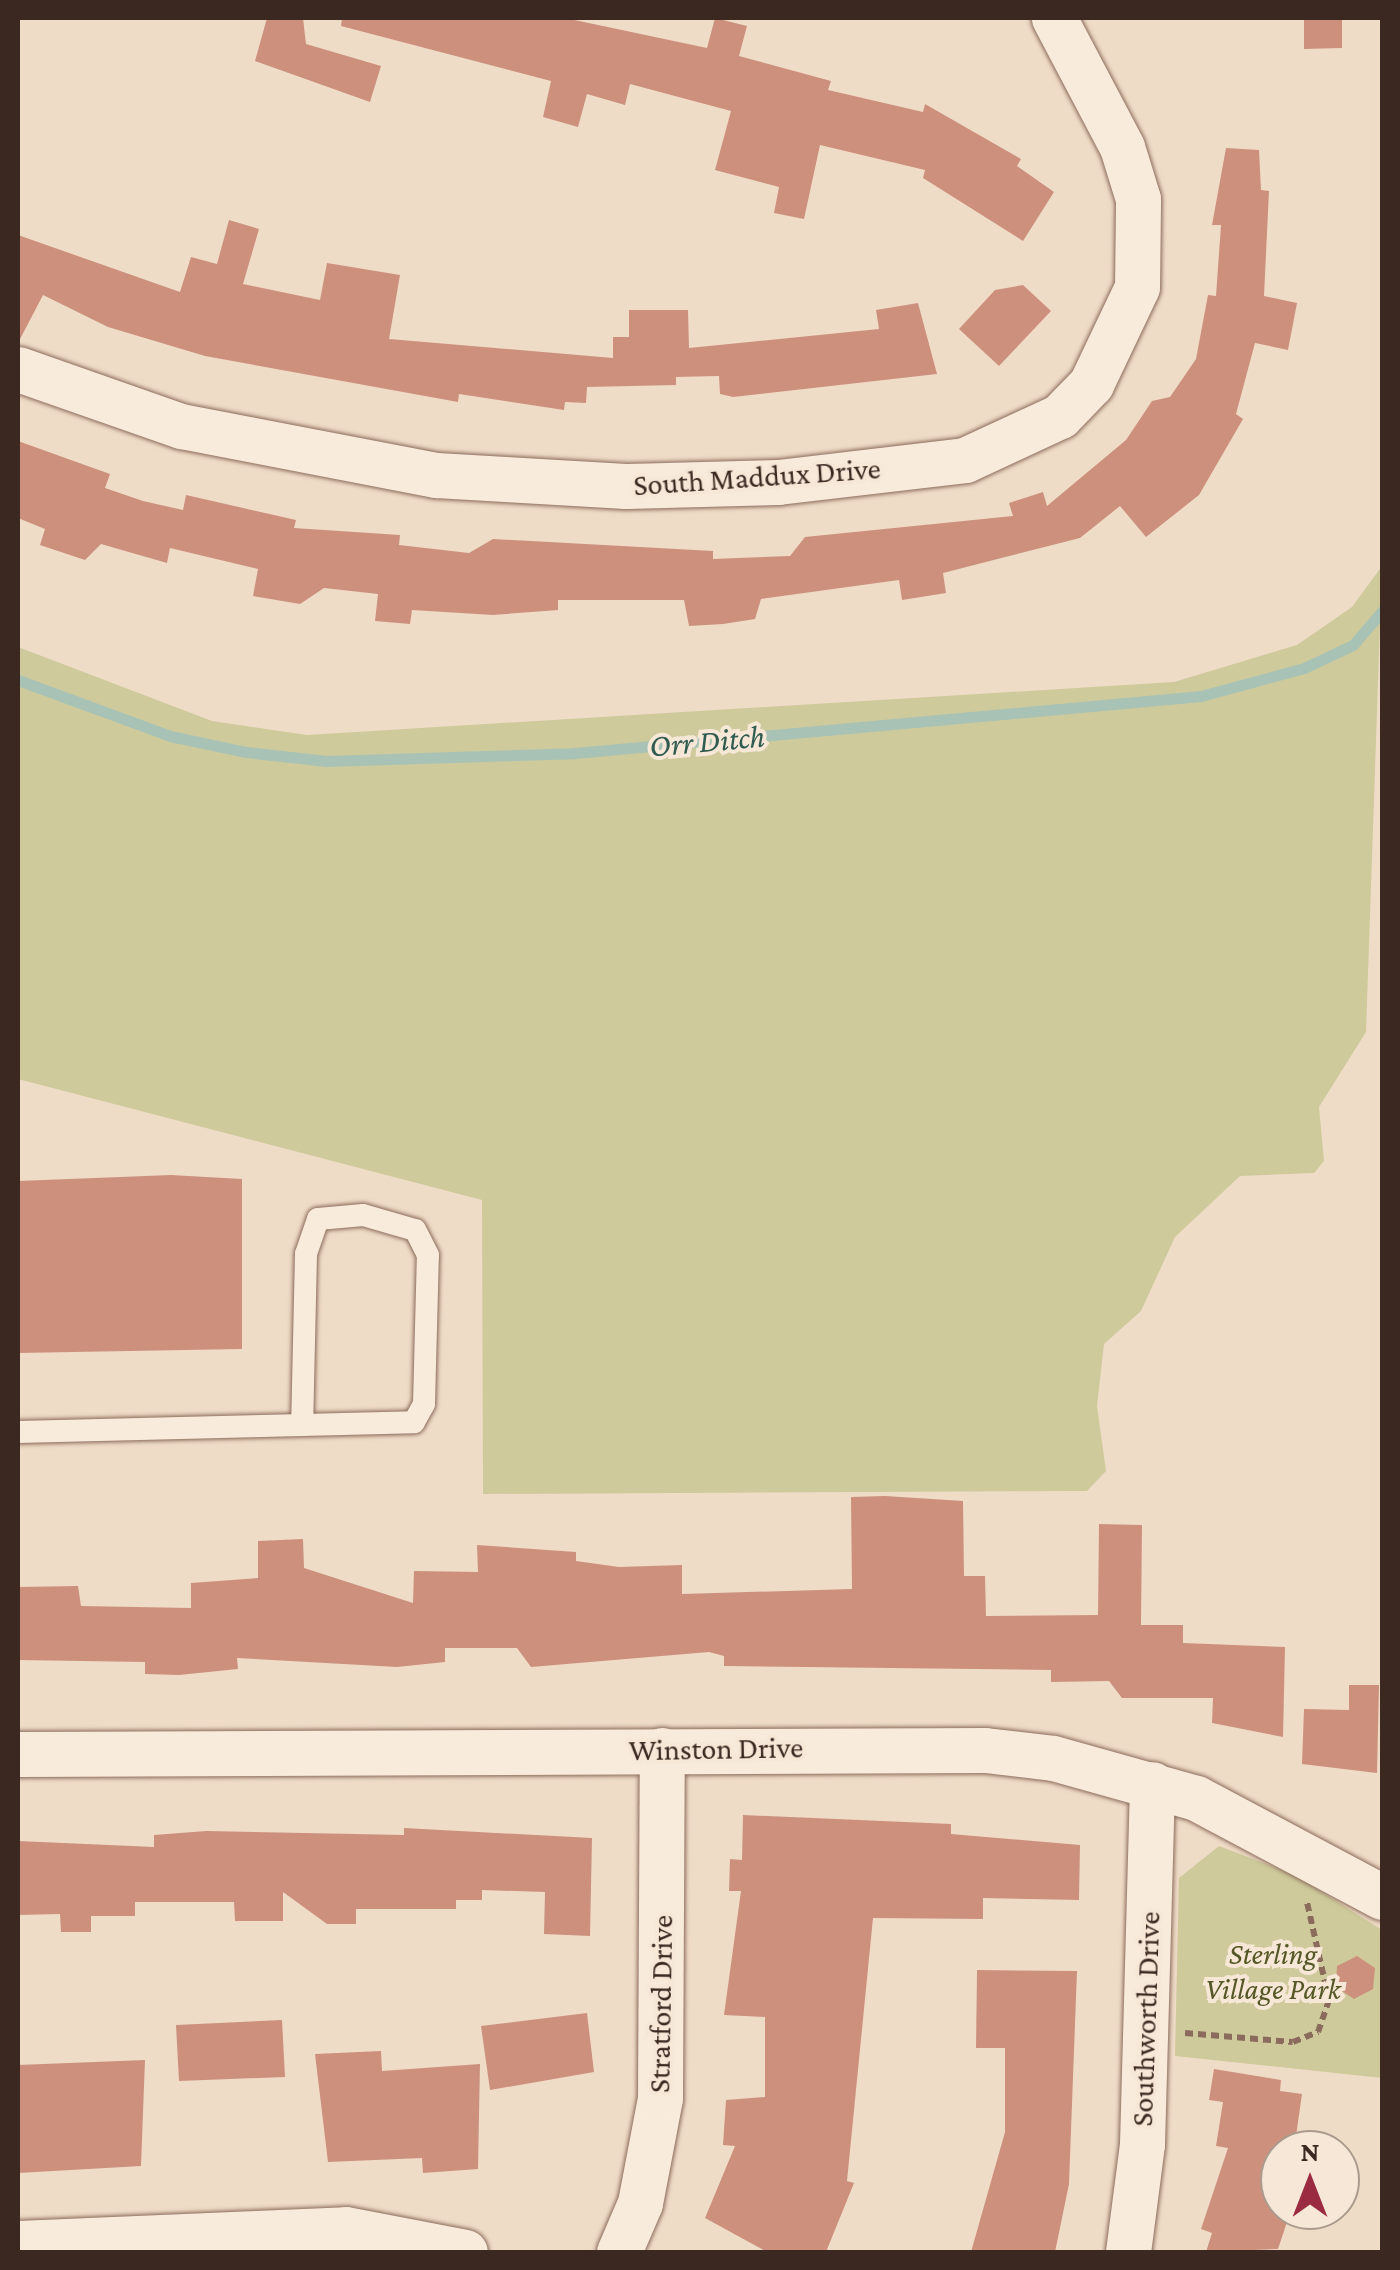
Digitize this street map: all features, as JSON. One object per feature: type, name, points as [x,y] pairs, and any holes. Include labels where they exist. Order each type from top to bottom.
[{"type":"street","name":"South Maddux Drive","points":[[18,369],[180,426],[436,474],[626,486],[778,482],[965,460],[1070,405],[1118,338],[1137,288],[1138,199],[1122,148],[1054,18]]},
{"type":"street","name":"Stratford Drive","points":[[619,2252],[640,2203],[660,2098],[662,1750]]},
{"type":"street","name":"Winston Drive","points":[[18,1754],[985,1750],[1152,1784],[1273,1831],[1382,1897]]},
{"type":"street","name":"Southworth Drive","points":[[1128,2252],[1142,2144],[1152,1784]]},
{"type":"street","points":[[18,2243],[346,2229],[465,2252]]},
{"type":"lane","points":[[18,1432],[414,1422],[424,1404],[428,1255],[415,1230],[364,1214],[318,1218],[306,1254],[302,1424]]},
{"type":"path","points":[[1180,2033],[1294,2042],[1318,2032],[1329,2000],[1306,1925],[1310,1891]]},
{"type":"green space","points":[[1382,566],[1366,1032],[1319,1107],[1324,1161],[1314,1173],[1240,1176],[1175,1237],[1141,1311],[1104,1344],[1097,1406],[1106,1471],[1087,1491],[483,1494],[482,1200],[18,1079],[18,647],[212,721],[307,735],[1174,682],[1297,645],[1352,607]]},
{"type":"green space","name":"Sterling Village Park","points":[[1219,1846],[1295,1875],[1382,1930],[1382,2078],[1175,2056],[1179,1878]]},
{"type":"building","points":[[267,18],[303,18],[306,44],[381,66],[370,102],[255,61]]},
{"type":"building","points":[[342,18],[565,18],[707,48],[715,18],[747,26],[739,56],[831,81],[828,90],[923,112],[925,104],[1021,159],[1017,166],[1054,192],[1023,241],[923,178],[925,170],[820,145],[804,219],[774,213],[779,187],[715,170],[731,111],[630,84],[625,105],[587,94],[578,127],[543,117],[551,81],[341,26]]},
{"type":"building","points":[[1304,18],[1342,18],[1342,48],[1304,49]]},
{"type":"building","points":[[1226,148],[1259,150],[1261,190],[1269,191],[1264,296],[1297,303],[1288,350],[1255,343],[1236,414],[1243,419],[1199,495],[1146,537],[1120,506],[1080,538],[943,573],[946,593],[902,600],[899,580],[761,599],[755,619],[723,624],[689,626],[684,600],[558,600],[558,610],[493,615],[412,610],[410,624],[375,621],[378,594],[324,588],[300,604],[253,596],[258,569],[170,548],[167,563],[101,544],[85,560],[40,545],[45,529],[18,518],[18,441],[110,474],[105,488],[143,501],[183,510],[186,495],[296,520],[294,528],[400,535],[399,545],[469,553],[493,539],[713,551],[713,559],[790,556],[805,537],[1013,516],[1009,503],[1043,492],[1047,506],[1126,440],[1152,401],[1170,397],[1196,359],[1208,295],[1216,296],[1221,225],[1212,225]]},
{"type":"building","points":[[229,220],[259,229],[243,284],[320,300],[327,263],[400,275],[389,339],[613,358],[613,337],[629,337],[629,310],[688,310],[689,348],[879,329],[876,310],[918,303],[937,374],[733,397],[720,394],[719,376],[676,377],[676,385],[587,387],[586,403],[565,402],[564,410],[459,394],[458,402],[205,356],[108,327],[43,295],[18,343],[18,235],[180,292],[191,257],[217,264]]},
{"type":"building","points":[[1023,285],[1051,311],[999,366],[959,329],[995,290]]},
{"type":"building","points":[[171,1175],[242,1179],[242,1349],[18,1353],[18,1181]]},
{"type":"building","points":[[851,1497],[963,1501],[964,1576],[985,1576],[986,1616],[1098,1615],[1099,1524],[1142,1525],[1141,1625],[1183,1625],[1183,1643],[1285,1647],[1283,1737],[1212,1723],[1213,1698],[1122,1698],[1109,1681],[1051,1682],[1051,1670],[724,1666],[724,1656],[709,1652],[531,1667],[517,1648],[445,1648],[445,1662],[397,1667],[237,1658],[238,1669],[179,1675],[145,1674],[145,1662],[18,1660],[18,1587],[78,1586],[81,1606],[191,1608],[191,1583],[258,1578],[258,1541],[303,1539],[304,1568],[413,1603],[414,1571],[478,1572],[477,1545],[576,1552],[576,1561],[619,1567],[682,1565],[682,1594],[852,1589]]},
{"type":"building","points":[[1349,1685],[1379,1685],[1377,1773],[1302,1764],[1304,1709],[1349,1710]]},
{"type":"building","points":[[743,1815],[951,1824],[951,1834],[1080,1845],[1079,1900],[983,1898],[983,1919],[873,1918],[847,2181],[854,2183],[826,2252],[767,2252],[705,2218],[735,2146],[723,2145],[726,2100],[765,2097],[765,2017],[724,2015],[741,1891],[729,1891],[730,1859],[742,1860]]},
{"type":"building","points":[[404,1828],[592,1838],[590,1936],[544,1934],[545,1892],[482,1890],[482,1900],[456,1900],[456,1909],[356,1909],[356,1924],[327,1924],[283,1892],[283,1921],[235,1921],[234,1902],[135,1902],[135,1916],[91,1916],[91,1932],[61,1932],[60,1914],[18,1915],[18,1841],[154,1847],[154,1835],[206,1831],[404,1835]]},
{"type":"building","points":[[1357,1956],[1375,1968],[1373,1989],[1354,1999],[1336,1987],[1337,1966]]},
{"type":"building","points":[[977,1970],[1077,1971],[1069,2184],[1055,2252],[971,2252],[1005,2132],[1005,2048],[976,2048]]},
{"type":"building","points":[[587,2013],[594,2072],[490,2090],[481,2026]]},
{"type":"building","points":[[282,2020],[285,2077],[179,2081],[176,2025]]},
{"type":"building","points":[[381,2051],[382,2071],[480,2064],[478,2169],[423,2173],[422,2158],[328,2162],[315,2054]]},
{"type":"building","points":[[145,2060],[141,2166],[18,2173],[18,2065]]},
{"type":"building","points":[[1214,2069],[1281,2080],[1280,2091],[1302,2094],[1297,2130],[1260,2130],[1260,2230],[1284,2230],[1278,2249],[1206,2252],[1212,2233],[1201,2229],[1228,2148],[1216,2146],[1223,2102],[1209,2100]]},
{"type":"waterway","name":"Orr Ditch","points":[[18,680],[170,736],[246,752],[326,761],[575,753],[1201,696],[1304,668],[1353,645],[1382,611]]}]
